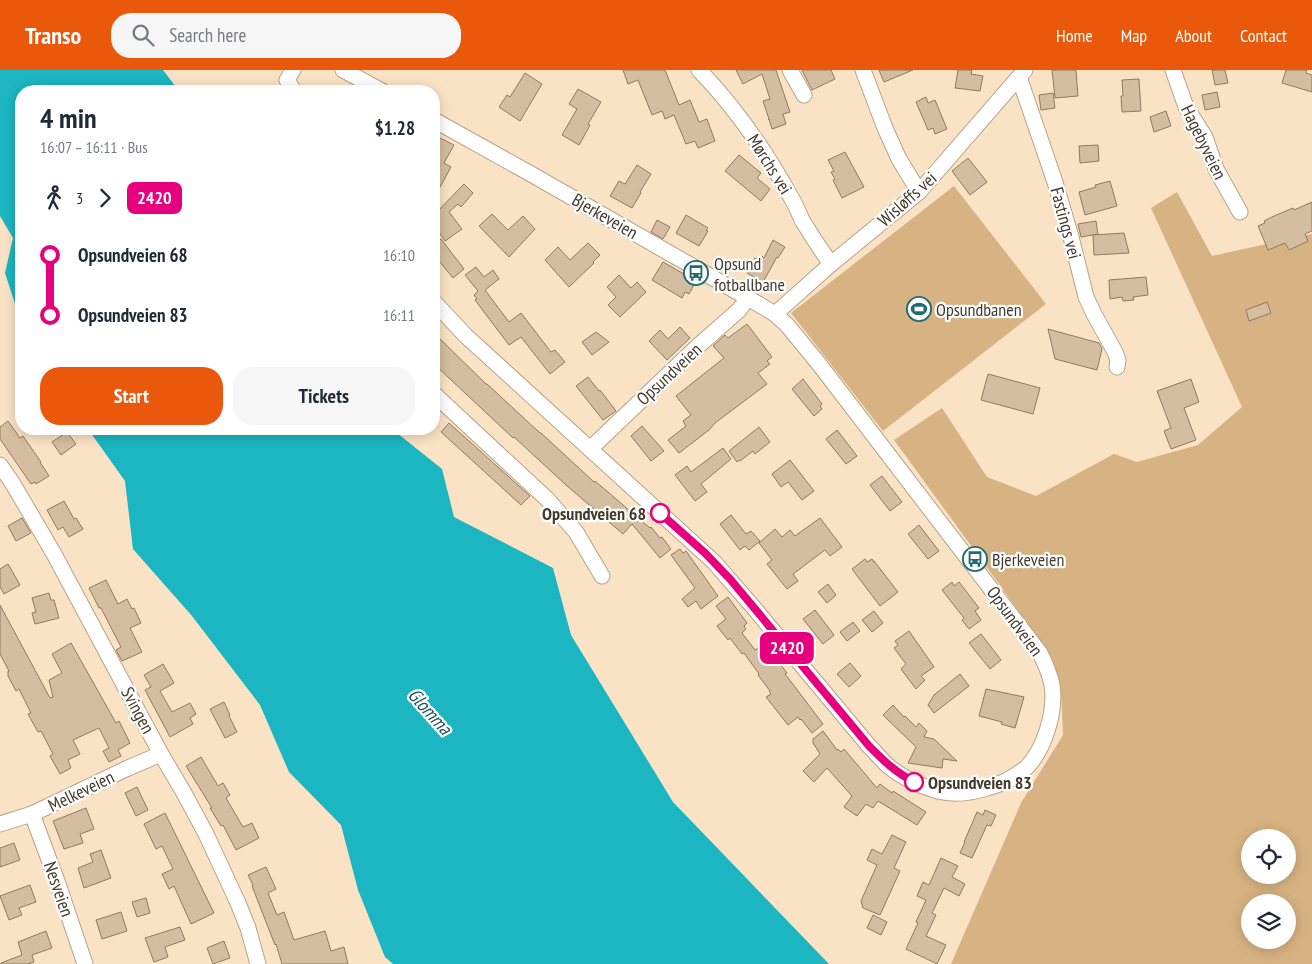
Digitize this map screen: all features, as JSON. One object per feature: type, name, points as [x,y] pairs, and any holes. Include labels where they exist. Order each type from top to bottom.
[{"type":"street","points":[[343,70],[371,85]]},
{"type":"street","name":"Mørchs vei","points":[[698,70],[717,89],[744,122],[793,201],[813,239],[831,264]]},
{"type":"street","points":[[790,70],[804,95]]},
{"type":"street","points":[[863,70],[888,136],[899,159],[919,192]]},
{"type":"street","name":"Hagebyveien","points":[[1174,70],[1186,107],[1205,137],[1216,169],[1240,212]]},
{"type":"street","name":"Wisløffs vei","points":[[775,314],[831,264],[919,192],[1022,74]]},
{"type":"street","name":"Fastings vei","points":[[1022,74],[1071,237],[1086,297],[1115,352],[1118,360],[1117,367]]},
{"type":"street","name":"Bjerkeveien","points":[[440,123],[775,314]]},
{"type":"street","name":"Opsundveien","points":[[590,449],[697,347],[739,310],[748,298]]},
{"type":"street","name":"Opsundveien","points":[[440,308],[466,336],[714,562],[869,746],[887,764],[914,782],[939,791],[950,793],[978,791],[996,786],[1014,777],[1027,766],[1035,757],[1047,732],[1053,695],[1050,675],[1040,653],[819,364],[787,325],[775,314]]},
{"type":"street","points":[[440,400],[552,504],[576,532],[602,576]]},
{"type":"street","name":"Svingen","points":[[0,465],[54,554],[206,834],[238,903],[248,928],[258,964]]},
{"type":"street","name":"Melkeveien","points":[[0,824],[32,814],[161,754]]},
{"type":"street","name":"Nesveien","points":[[32,814],[85,964]]},
{"type":"shaded area","name":"Opsundbanen","points":[[954,186],[1046,304],[883,431],[791,313]]},
{"type":"shaded area","points":[[1177,192],[1212,256],[1312,234],[1312,964],[951,964],[1021,803],[1063,735],[1061,692],[1050,654],[894,440],[942,408],[987,477],[1036,496],[1114,454],[1137,462],[1198,445],[1242,407],[1151,208]]},
{"type":"water","points":[[0,70],[163,70],[174,85],[15,85],[15,304],[5,273],[13,238],[0,216]]},
{"type":"water","name":"Glomma","points":[[92,435],[400,435],[442,469],[454,517],[553,568],[571,635],[673,802],[829,964],[393,964],[385,957],[358,890],[341,825],[289,772],[260,705],[192,616],[133,549],[125,481]]},
{"type":"building","points":[[623,70],[665,70],[679,105],[690,100],[699,122],[707,119],[715,141],[698,148],[695,141],[686,144],[674,115],[665,119],[662,111],[652,115],[638,80],[628,84]]},
{"type":"building","points":[[736,70],[776,70],[790,112],[783,114],[786,124],[772,129],[763,101],[770,99],[762,74],[743,84]]},
{"type":"building","points":[[802,70],[831,70],[835,79],[812,90]]},
{"type":"building","points":[[879,70],[913,70],[884,82]]},
{"type":"building","points":[[958,70],[972,70],[971,74],[983,76],[980,91],[955,88]]},
{"type":"building","points":[[1052,70],[1076,70],[1078,96],[1055,98]]},
{"type":"building","points":[[1212,70],[1225,70],[1228,83],[1215,85]]},
{"type":"building","points":[[1286,70],[1307,70],[1306,73],[1312,75],[1312,92],[1282,83]]},
{"type":"building","points":[[525,73],[542,84],[520,121],[499,107],[507,95],[510,97]]},
{"type":"building","points":[[1139,79],[1141,111],[1122,112],[1122,80]]},
{"type":"building","points":[[578,89],[601,102],[588,124],[590,125],[579,145],[562,135],[577,109],[569,104]]},
{"type":"building","points":[[1217,92],[1220,107],[1205,110],[1202,95]]},
{"type":"building","points":[[1053,93],[1055,108],[1041,110],[1039,95]]},
{"type":"building","points":[[926,97],[928,103],[935,100],[947,129],[935,134],[933,128],[928,130],[916,102]]},
{"type":"building","points":[[1166,111],[1171,126],[1154,132],[1150,117]]},
{"type":"building","points":[[440,138],[454,145],[444,163],[451,167],[440,187]]},
{"type":"building","points":[[1098,145],[1099,161],[1080,163],[1079,146]]},
{"type":"building","points":[[845,152],[864,187],[842,198],[833,180],[835,179],[831,172],[834,171],[828,160]]},
{"type":"building","points":[[739,155],[761,173],[757,178],[770,189],[761,201],[725,171]]},
{"type":"building","points":[[968,158],[987,182],[970,195],[952,171]]},
{"type":"building","points":[[637,165],[651,174],[632,208],[610,196],[619,181],[625,184]]},
{"type":"building","points":[[1110,181],[1117,206],[1085,215],[1079,192]]},
{"type":"building","points":[[464,184],[473,193],[461,207],[458,204],[449,212],[462,229],[445,241],[440,234],[440,209]]},
{"type":"building","points":[[1312,202],[1312,231],[1305,234],[1308,241],[1289,250],[1285,243],[1268,250],[1258,226],[1274,216]]},
{"type":"building","points":[[492,214],[508,230],[523,216],[535,229],[509,257],[479,226]]},
{"type":"building","points":[[686,215],[708,228],[699,246],[676,233]]},
{"type":"building","points":[[657,220],[670,227],[663,239],[651,232]]},
{"type":"building","points":[[1096,221],[1098,234],[1081,237],[1078,224]]},
{"type":"building","points":[[1124,233],[1129,253],[1094,255],[1093,235]]},
{"type":"building","points":[[440,240],[464,269],[453,278],[440,262]]},
{"type":"building","points":[[773,240],[785,247],[763,282],[747,273],[755,258],[760,260],[762,256],[764,258]]},
{"type":"building","points":[[588,243],[600,255],[569,287],[545,260],[558,247],[570,260]]},
{"type":"building","points":[[663,262],[696,281],[689,294],[685,292],[682,298],[652,280]]},
{"type":"building","points":[[476,267],[484,277],[493,270],[499,279],[485,290],[509,322],[521,313],[551,352],[555,350],[565,362],[550,374],[521,337],[509,345],[475,300],[477,299],[474,295],[478,291],[465,275]]},
{"type":"building","points":[[619,275],[631,288],[637,282],[646,292],[620,317],[608,305],[616,297],[607,287]]},
{"type":"building","points":[[1146,277],[1148,295],[1133,297],[1134,300],[1123,301],[1122,297],[1110,299],[1109,280]]},
{"type":"building","points":[[1267,302],[1271,313],[1249,321],[1246,310]]},
{"type":"building","points":[[747,324],[772,357],[767,361],[770,364],[758,373],[767,384],[679,453],[668,440],[686,426],[683,421],[691,415],[676,396],[724,358],[713,346],[725,335],[728,338]]},
{"type":"building","points":[[680,327],[690,338],[667,360],[649,341],[660,330],[668,339]]},
{"type":"building","points":[[1048,329],[1099,343],[1102,349],[1097,370],[1055,359]]},
{"type":"building","points":[[596,332],[609,342],[592,355],[582,342]]},
{"type":"building","points":[[440,339],[486,384],[594,482],[651,527],[660,538],[662,537],[671,549],[660,558],[632,524],[623,534],[513,438],[440,370]]},
{"type":"building","points":[[988,374],[1040,388],[1033,414],[981,400]]},
{"type":"building","points":[[588,377],[616,411],[603,420],[576,386]]},
{"type":"building","points":[[803,379],[822,404],[820,406],[822,409],[814,416],[792,389]]},
{"type":"building","points":[[1191,379],[1199,402],[1184,408],[1196,440],[1171,449],[1164,431],[1171,428],[1157,391]]},
{"type":"building","points":[[8,421],[15,431],[15,435],[20,438],[23,436],[49,476],[36,484],[35,482],[31,484],[0,439],[0,427]]},
{"type":"building","points":[[449,423],[530,496],[521,505],[441,432]]},
{"type":"building","points":[[642,426],[664,451],[651,461],[631,436]]},
{"type":"building","points":[[759,427],[770,442],[755,454],[753,451],[737,462],[729,451]]},
{"type":"building","points":[[837,430],[857,456],[846,464],[826,439]]},
{"type":"building","points":[[62,435],[69,435],[76,444],[61,455],[52,442]]},
{"type":"building","points":[[723,448],[731,459],[701,484],[707,492],[695,501],[675,475],[687,466],[691,472]]},
{"type":"building","points":[[790,460],[814,491],[802,500],[788,482],[781,487],[772,474]]},
{"type":"building","points":[[882,476],[902,502],[890,511],[870,485]]},
{"type":"building","points":[[64,501],[74,519],[76,518],[83,529],[69,537],[63,527],[58,530],[47,510]]},
{"type":"building","points":[[731,515],[746,534],[751,531],[760,541],[749,550],[745,546],[740,550],[720,524]]},
{"type":"building","points":[[22,518],[31,533],[16,541],[8,526]]},
{"type":"building","points":[[820,518],[842,547],[830,556],[825,550],[793,574],[798,581],[787,589],[767,564],[772,560],[759,543],[775,529],[782,537],[790,530],[795,536]]},
{"type":"building","points":[[919,525],[939,551],[928,559],[908,534]]},
{"type":"building","points":[[680,549],[683,553],[686,551],[718,596],[701,609],[696,601],[688,607],[682,599],[695,588],[671,555]]},
{"type":"building","points":[[865,559],[867,562],[872,559],[874,561],[898,592],[880,606],[852,569]]},
{"type":"building","points":[[8,564],[20,585],[4,594],[0,587],[0,569]]},
{"type":"building","points":[[106,580],[118,604],[127,599],[132,609],[134,608],[141,623],[130,628],[142,652],[122,661],[116,650],[121,647],[89,588]]},
{"type":"building","points":[[952,582],[954,586],[959,582],[979,608],[975,611],[981,620],[969,629],[962,620],[964,618],[942,590]]},
{"type":"building","points":[[828,584],[836,595],[827,603],[818,592]]},
{"type":"building","points":[[49,593],[51,600],[54,600],[59,618],[35,624],[32,613],[36,612],[32,598]]},
{"type":"building","points":[[728,597],[747,623],[744,626],[746,629],[742,633],[755,650],[761,646],[764,649],[767,647],[823,724],[812,733],[798,717],[788,725],[766,697],[771,694],[770,691],[744,653],[742,654],[730,638],[728,640],[717,626],[726,619],[716,606]]},
{"type":"building","points":[[0,605],[50,698],[53,697],[49,680],[62,673],[52,654],[71,643],[116,723],[119,721],[130,743],[118,750],[121,756],[109,762],[103,751],[109,748],[99,728],[73,740],[80,754],[68,760],[71,768],[60,774],[50,756],[53,754],[41,731],[38,732],[28,714],[31,713],[19,689],[16,691],[8,676],[9,671],[0,654]]},
{"type":"building","points":[[815,610],[834,635],[823,644],[803,619]]},
{"type":"building","points":[[874,611],[883,623],[872,632],[862,620]]},
{"type":"building","points":[[853,622],[860,631],[847,641],[840,632]]},
{"type":"building","points":[[909,631],[934,667],[921,676],[925,680],[916,689],[901,669],[906,664],[894,648],[898,645],[895,641]]},
{"type":"building","points":[[981,634],[1001,660],[990,669],[969,643]]},
{"type":"building","points":[[850,663],[861,676],[849,687],[837,674]]},
{"type":"building","points":[[163,664],[174,683],[160,691],[172,712],[190,703],[196,714],[190,718],[193,724],[170,737],[145,690],[151,687],[144,675]]},
{"type":"building","points":[[960,674],[969,686],[934,713],[928,705],[934,695]]},
{"type":"building","points":[[986,689],[1024,697],[1015,728],[1001,724],[1002,722],[979,716]]},
{"type":"building","points":[[224,702],[237,732],[225,738],[210,709]]},
{"type":"building","points":[[893,705],[916,727],[919,723],[927,731],[924,737],[934,739],[957,761],[943,759],[942,768],[908,763],[916,747],[883,715]]},
{"type":"building","points":[[823,731],[837,750],[841,752],[844,749],[877,788],[880,784],[926,812],[917,825],[878,801],[873,808],[866,804],[857,816],[844,807],[852,796],[827,768],[814,782],[803,771],[820,754],[813,743],[813,739]]},
{"type":"building","points":[[201,757],[218,786],[223,783],[230,795],[226,798],[243,827],[252,823],[259,838],[236,850],[223,825],[221,826],[186,766]]},
{"type":"building","points":[[137,787],[148,810],[136,816],[125,793]]},
{"type":"building","points":[[86,808],[94,829],[80,834],[83,843],[64,849],[53,821]]},
{"type":"building","points":[[985,810],[996,815],[991,826],[987,825],[972,858],[960,853],[977,812],[983,815]]},
{"type":"building","points":[[165,813],[214,913],[191,924],[174,886],[169,889],[162,874],[173,869],[162,846],[156,849],[144,824]]},
{"type":"building","points":[[892,835],[906,842],[894,868],[900,871],[880,915],[863,908],[861,901],[877,865],[867,860],[872,849],[882,854]]},
{"type":"building","points":[[14,843],[20,860],[0,867],[0,848]]},
{"type":"building","points":[[101,850],[111,878],[84,888],[78,868],[93,862],[90,854]]},
{"type":"building","points":[[941,858],[958,866],[952,877],[965,884],[959,896],[944,888],[932,913],[936,915],[926,936],[946,945],[937,964],[906,949],[926,900],[917,896],[923,882],[929,885]]},
{"type":"building","points":[[266,867],[276,889],[268,893],[277,915],[284,912],[294,940],[325,931],[331,951],[344,947],[348,964],[282,964],[276,944],[248,875]]},
{"type":"building","points":[[30,885],[36,902],[19,908],[22,915],[9,920],[0,896]]},
{"type":"building","points":[[146,898],[150,913],[137,917],[132,902]]},
{"type":"building","points":[[121,912],[127,931],[102,939],[96,920]]},
{"type":"building","points":[[873,915],[887,922],[881,935],[867,928]]},
{"type":"building","points":[[180,927],[185,940],[165,947],[168,957],[154,962],[145,938]]},
{"type":"building","points":[[46,931],[52,948],[32,955],[34,962],[28,964],[1,964],[22,955],[18,942]]},
{"type":"building","points":[[224,941],[230,958],[213,964],[207,948]]},
{"type":"bus line","name":"2420","points":[[660,513],[705,553],[730,579],[869,746],[887,764],[914,782]]},
{"type":"place","name":"Opsund fotballbane","points":[[696,273]]},
{"type":"place","name":"Opsundbanen","points":[[919,309]]},
{"type":"place","name":"Opsundveien 68","points":[[660,513]]},
{"type":"place","name":"Bjerkeveien","points":[[975,559]]},
{"type":"place","name":"Opsundveien 83","points":[[914,782]]}]
